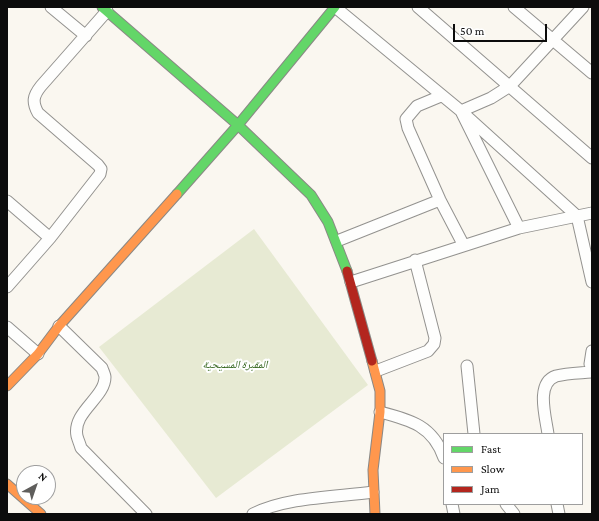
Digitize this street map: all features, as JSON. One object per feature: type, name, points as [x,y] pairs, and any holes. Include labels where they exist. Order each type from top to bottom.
[{"type":"street","points":[[51,7],[86,36]]},
{"type":"street","points":[[7,386],[38,354],[59,326],[238,125],[335,7],[461,111],[578,216],[592,282]]},
{"type":"street","points":[[418,7],[592,158]]},
{"type":"street","points":[[514,7],[592,73]]},
{"type":"street","points":[[461,111],[492,98],[510,86],[583,7]]},
{"type":"street","points":[[7,287],[50,238],[97,179],[101,168],[38,114],[34,106],[33,98],[41,86],[86,36],[105,9],[238,125],[311,195],[320,207],[337,241],[351,282],[376,371],[380,391],[380,412],[376,442],[373,492],[375,514]]},
{"type":"street","points":[[441,96],[417,106],[406,119],[408,128],[440,200],[463,244]]},
{"type":"street","points":[[461,111],[519,228]]},
{"type":"street","points":[[337,241],[440,200]]},
{"type":"street","points":[[7,201],[50,238]]},
{"type":"street","points":[[351,282],[463,244],[519,228],[592,213]]},
{"type":"street","points":[[376,371],[428,351],[434,344],[435,338],[415,260]]},
{"type":"street","points":[[59,326],[102,368],[105,377],[102,386],[77,424],[76,436],[81,448],[146,514]]},
{"type":"street","points":[[7,327],[38,354]]},
{"type":"street","points":[[548,433],[543,391],[548,382],[555,377],[591,370],[592,351]]},
{"type":"street","points":[[467,366],[474,433]]},
{"type":"street","points":[[380,412],[408,419],[423,428],[438,443],[443,456]]},
{"type":"street","points":[[7,484],[41,514]]},
{"type":"street","points":[[253,514],[260,510],[295,502],[373,492]]},
{"type":"street","points":[[507,505],[514,514]]},
{"type":"green space","name":"المقبرة المسيحية","points":[[254,229],[368,385],[216,498],[99,347]]},
{"type":"traffic: fast","points":[[102,7],[238,125],[311,195],[328,222],[347,271]]},
{"type":"traffic: fast","points":[[177,194],[238,125],[335,7]]},
{"type":"traffic: slow","points":[[7,386],[38,354],[59,326],[177,194]]},
{"type":"traffic: slow","points":[[372,361],[380,391],[380,412],[373,470],[375,514]]},
{"type":"traffic: slow","points":[[7,484],[41,514]]},
{"type":"traffic: jam","points":[[347,271],[372,361]]}]
